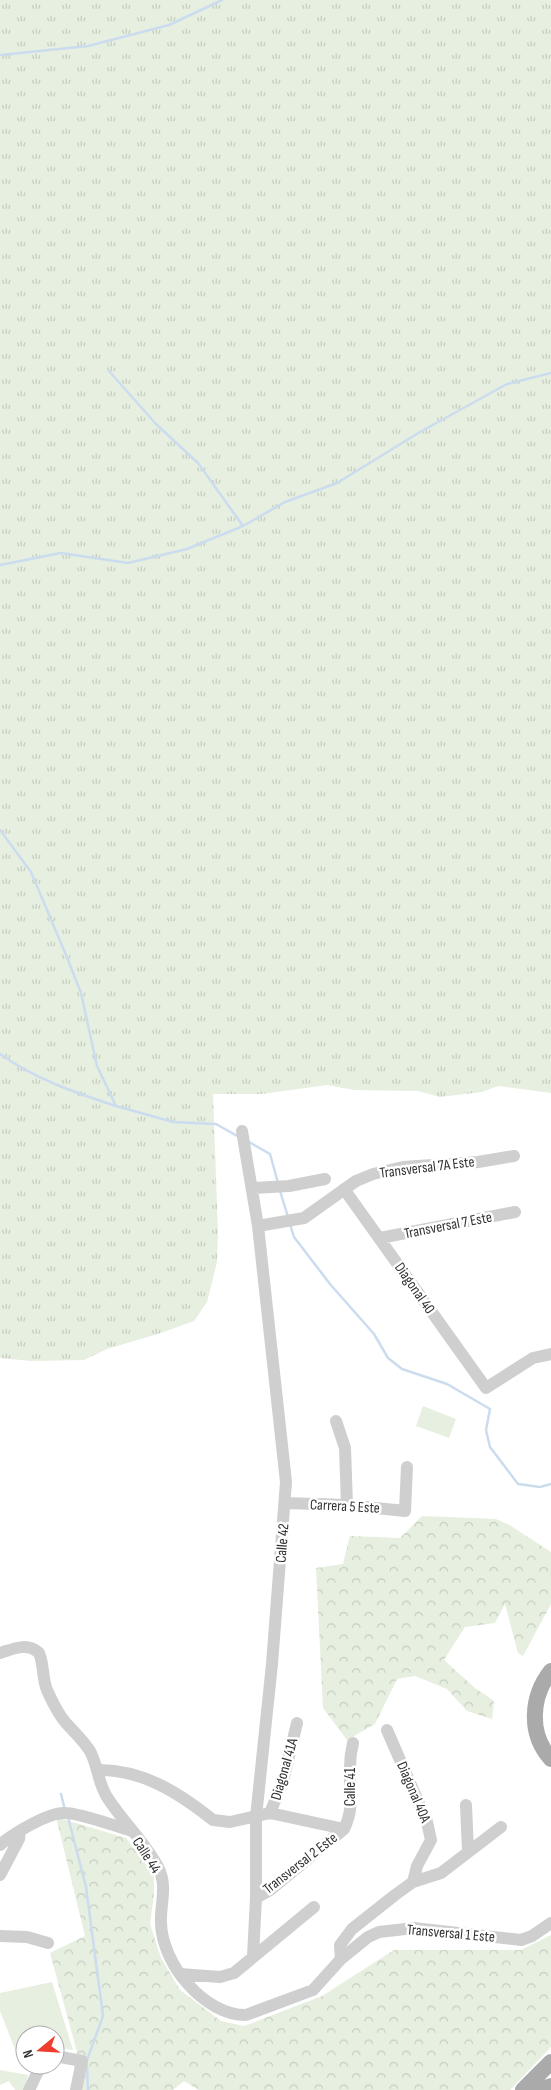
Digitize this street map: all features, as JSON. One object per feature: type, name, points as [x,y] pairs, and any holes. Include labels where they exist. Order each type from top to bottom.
[{"type":"main road","points":[[551,1671],[539,1690],[535,1713],[539,1741],[551,1758]]},
{"type":"main road","points":[[523,2090],[551,2062]]},
{"type":"main road","points":[[539,2090],[551,2086]]},
{"type":"street","name":"Calle 42","points":[[242,1131],[258,1226],[286,1466],[285,1503],[262,1769],[256,1817],[256,1898],[253,1956]]},
{"type":"street","name":"Transversal 7A Este","points":[[258,1226],[304,1218],[356,1181],[373,1174],[403,1167],[478,1162],[514,1156]]},
{"type":"street","points":[[252,1188],[289,1186],[325,1179]]},
{"type":"street","name":"Diagonal 40","points":[[344,1189],[486,1388],[533,1358],[551,1354]]},
{"type":"street","name":"Transversal 7 Este","points":[[380,1238],[515,1212]]},
{"type":"street","points":[[336,1421],[345,1448],[347,1505]]},
{"type":"street","name":"Carrera 5 Este","points":[[285,1503],[347,1505],[405,1511],[407,1467]]},
{"type":"street","name":"Calle 44","points":[[0,1653],[20,1647],[31,1647],[40,1656],[43,1677],[55,1707],[66,1723],[85,1743],[91,1754],[104,1791],[156,1864],[163,1880],[161,1931],[166,1949],[180,1974]]},
{"type":"street","name":"Diagonal 41A","points":[[270,1814],[283,1781],[297,1724]]},
{"type":"street","name":"Diagonal 40A","points":[[387,1730],[431,1835],[431,1840],[417,1866],[413,1882]]},
{"type":"street","name":"Calle 41","points":[[344,1829],[350,1816],[352,1801],[350,1766],[352,1744]]},
{"type":"street","points":[[262,1769],[283,1781]]},
{"type":"street","points":[[97,1770],[118,1771],[151,1781],[185,1799],[218,1822],[230,1822],[270,1814],[344,1829]]},
{"type":"street","points":[[466,1805],[468,1852]]},
{"type":"street","points":[[0,1845],[20,1831],[54,1814],[66,1812],[132,1831]]},
{"type":"street","points":[[341,1959],[340,1945],[352,1929],[413,1882],[442,1872],[501,1827]]},
{"type":"street","name":"Transversal 2 Este","points":[[256,1898],[270,1890],[344,1829]]},
{"type":"street","points":[[0,1875],[20,1840],[20,1831]]},
{"type":"street","points":[[180,1974],[214,1977],[234,1973],[314,1907]]},
{"type":"street","name":"Transversal 1 Este","points":[[180,1974],[194,1991],[218,2010],[234,2015],[246,2015],[313,1990],[341,1959],[368,1937],[388,1929],[414,1928],[521,1940],[532,1936],[551,1923]]},
{"type":"street","points":[[0,1925],[0,1936],[27,1936],[48,1943]]},
{"type":"street","points":[[65,2058],[82,2061],[76,2090]]},
{"type":"street","points":[[29,2090],[36,2075]]},
{"type":"green space","points":[[0,0],[551,0],[551,1093],[498,1086],[482,1092],[440,1097],[418,1091],[354,1090],[327,1085],[262,1094],[213,1094],[218,1233],[217,1262],[207,1302],[194,1321],[107,1349],[84,1360],[31,1361],[0,1358]]},
{"type":"green space","points":[[423,1406],[456,1419],[449,1438],[416,1426]]},
{"type":"green space","points":[[422,1516],[496,1519],[511,1526],[551,1552],[551,1604],[523,1656],[518,1653],[505,1604],[495,1623],[465,1627],[444,1660],[475,1688],[494,1701],[492,1719],[467,1711],[447,1689],[415,1676],[397,1679],[375,1724],[347,1740],[323,1708],[316,1568],[343,1564],[350,1536],[400,1538]]},
{"type":"green space","points":[[56,1817],[126,1838],[154,1875],[154,1894],[150,1924],[161,1958],[180,1990],[221,2021],[244,2026],[322,1996],[394,1950],[521,1950],[551,1935],[551,2047],[510,2090],[199,2090],[184,2081],[173,2090],[71,2090],[77,2052],[50,1953],[85,1936]]},
{"type":"green space","points":[[52,1982],[73,2050],[65,2049],[65,2025],[15,2025],[15,2049],[0,2011],[0,1993]]},
{"type":"green space","points":[[0,2070],[15,2073],[15,2075],[28,2075],[24,2090],[15,2090],[9,2081],[0,2085]]},
{"type":"waterway","points":[[1,55],[88,46],[169,25],[222,0]]},
{"type":"waterway","points":[[109,371],[156,424],[198,463],[243,526]]},
{"type":"waterway","points":[[0,565],[61,553],[128,563],[187,549],[243,526],[285,502],[337,483],[420,432],[507,384],[551,373]]},
{"type":"waterway","points":[[0,830],[31,872],[66,955],[81,993],[97,1066],[116,1106],[173,1122],[216,1124],[239,1137]]},
{"type":"waterway","points":[[0,1054],[42,1078],[116,1106]]},
{"type":"waterway","points":[[249,1142],[270,1154],[278,1183]]},
{"type":"waterway","points":[[280,1191],[288,1217]]},
{"type":"waterway","points":[[290,1224],[294,1237],[330,1284],[374,1334],[388,1358],[402,1369],[447,1384],[490,1409],[486,1430],[490,1447],[518,1484],[540,1487],[551,1484]]},
{"type":"waterway","points":[[61,1794],[65,1810]]},
{"type":"waterway","points":[[68,1817],[86,1887],[103,2016],[87,2060]]},
{"type":"waterway","points":[[87,2066],[88,2090]]}]
